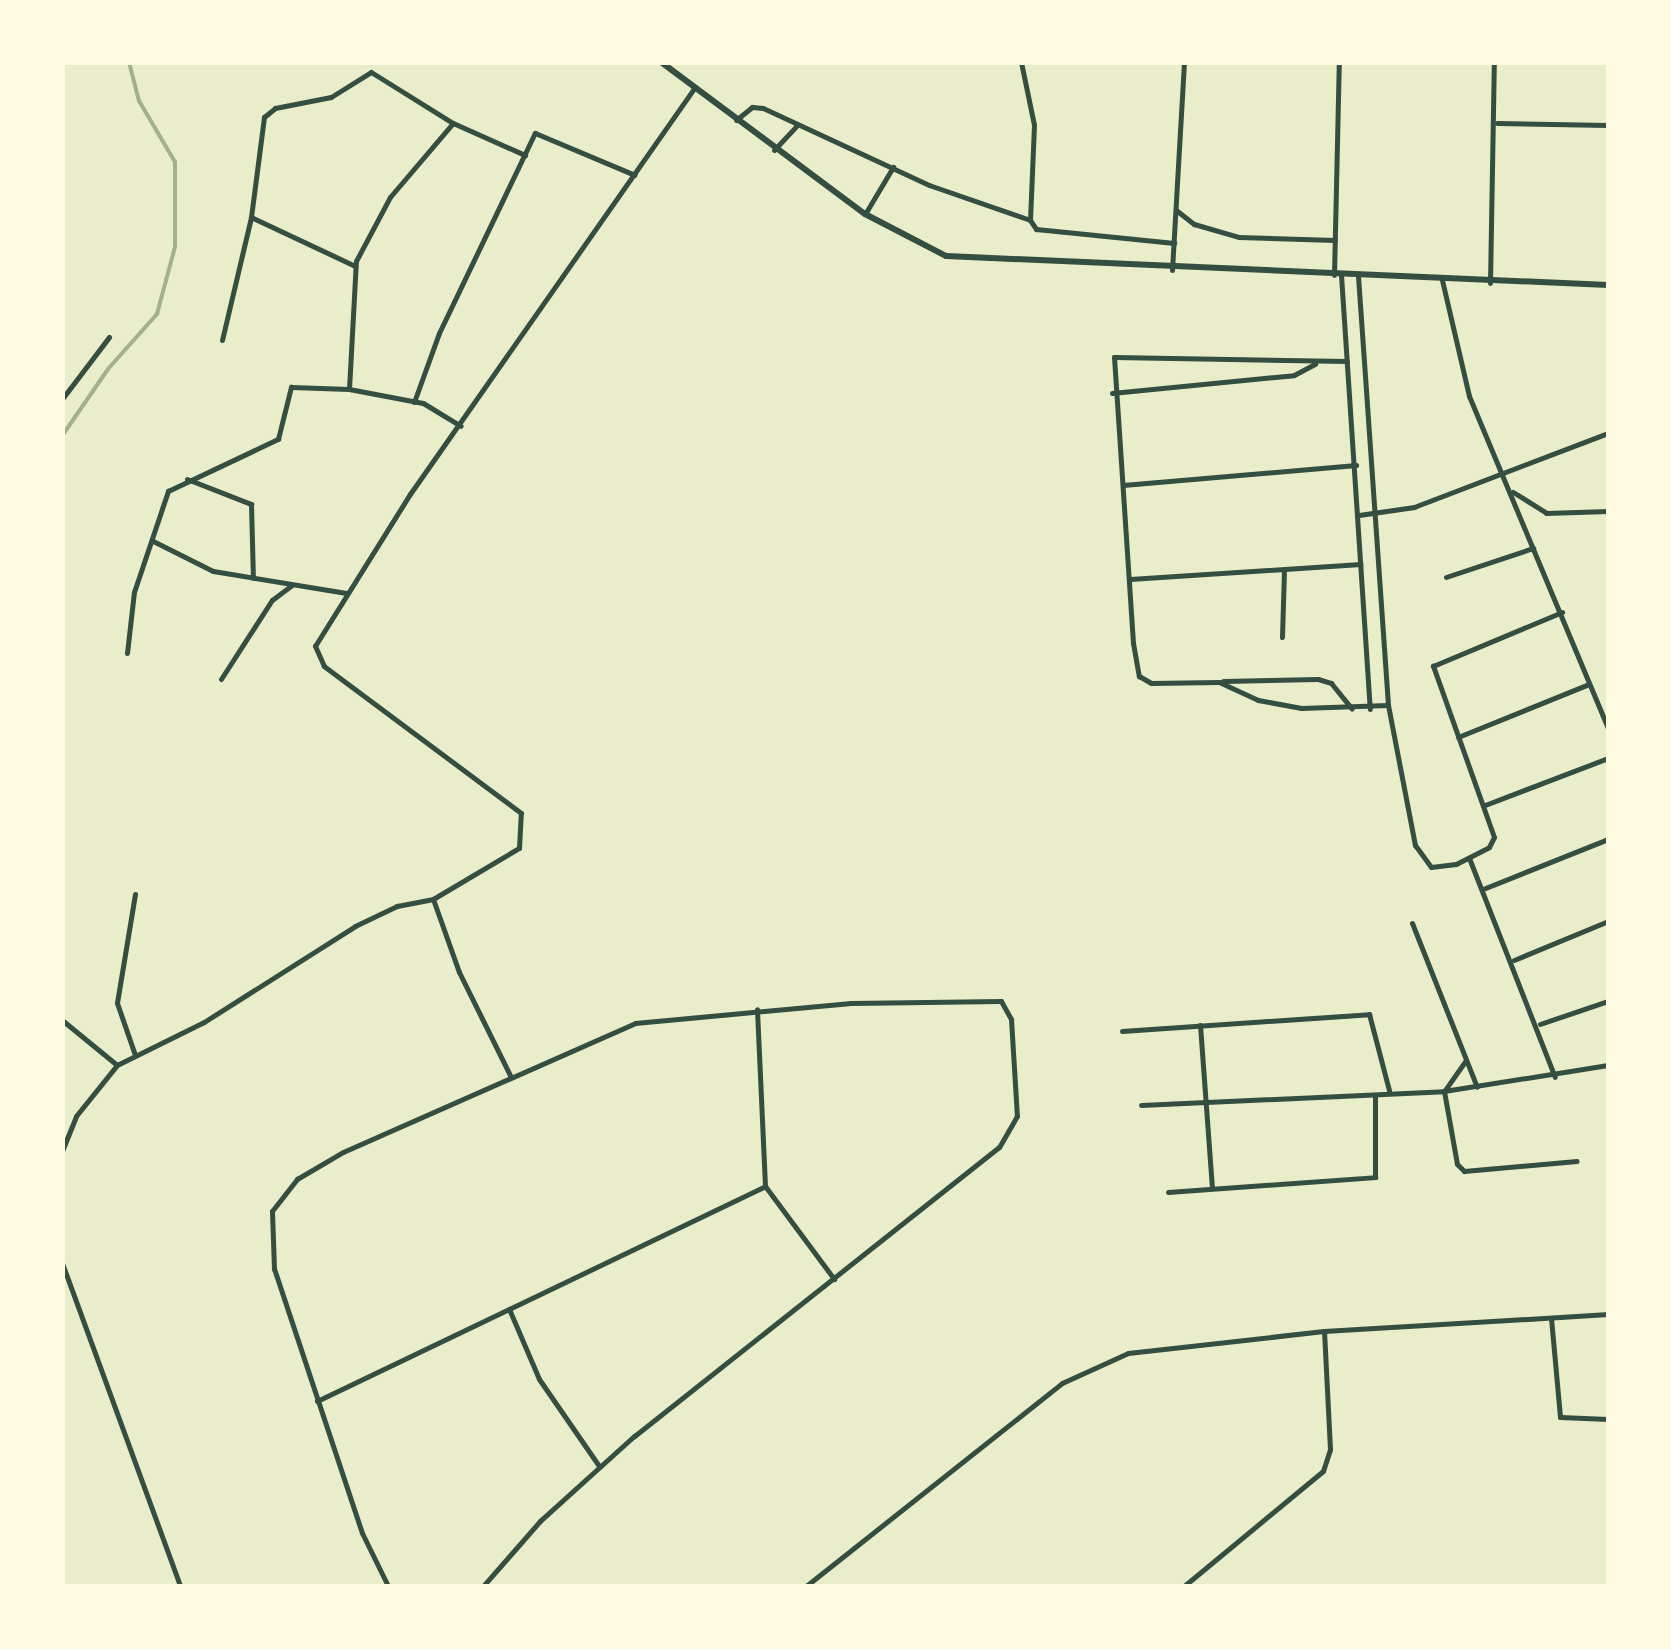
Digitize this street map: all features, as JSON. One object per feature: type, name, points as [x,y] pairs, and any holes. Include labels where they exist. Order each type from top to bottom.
[{"type":"main road","points":[[661,62],[774,150],[865,214],[946,256],[1172,270],[1607,285]]},
{"type":"street","points":[[1021,62],[1034,124],[1030,220]]},
{"type":"street","points":[[1172,270],[1184,62]]},
{"type":"street","points":[[1340,62],[1335,240],[1356,465],[1370,709]]},
{"type":"street","points":[[1490,283],[1496,124],[1494,62]]},
{"type":"street","points":[[222,340],[251,217],[264,117],[275,108],[331,96],[380,72],[453,122],[525,155]]},
{"type":"street","points":[[62,1151],[76,1116],[117,1065],[204,1022],[355,926],[397,906],[433,899],[519,848],[524,822],[511,804],[317,658],[315,646],[346,593],[694,87]]},
{"type":"street","points":[[736,120],[752,107],[1030,220],[1036,229],[1068,236],[1174,243]]},
{"type":"street","points":[[349,389],[355,266],[390,198],[453,122]]},
{"type":"street","points":[[1496,124],[1608,125]]},
{"type":"street","points":[[774,150],[796,126]]},
{"type":"street","points":[[414,402],[439,333],[535,134],[635,176]]},
{"type":"street","points":[[865,214],[894,167]]},
{"type":"street","points":[[1176,210],[1194,224],[1238,237],[1335,240]]},
{"type":"street","points":[[251,217],[355,266]]},
{"type":"street","points":[[1358,276],[1388,705],[1415,845],[1432,867],[1470,858],[1494,837],[1433,675],[1439,658],[1562,612]]},
{"type":"street","points":[[1442,280],[1460,368],[1608,729]]},
{"type":"street","points":[[1607,285],[1608,294]]},
{"type":"street","points":[[62,399],[109,337]]},
{"type":"street","points":[[1347,361],[1122,355],[1110,364],[1139,676],[1151,683],[1318,679],[1330,684],[1352,710]]},
{"type":"street","points":[[1112,393],[1294,375],[1318,362]]},
{"type":"street","points":[[127,653],[134,592],[168,492],[184,478],[278,439],[295,384],[349,389],[430,405],[461,426]]},
{"type":"street","points":[[1352,422],[1367,420]]},
{"type":"street","points":[[1359,515],[1505,476],[1608,434]]},
{"type":"street","points":[[1123,485],[1356,465]]},
{"type":"street","points":[[184,478],[251,504],[253,578]]},
{"type":"street","points":[[1512,492],[1546,513],[1608,511]]},
{"type":"street","points":[[152,540],[212,571],[346,593]]},
{"type":"street","points":[[1446,577],[1533,548]]},
{"type":"street","points":[[1130,579],[1362,564]]},
{"type":"street","points":[[1282,637],[1284,569]]},
{"type":"street","points":[[221,679],[272,600],[292,585]]},
{"type":"street","points":[[1365,605],[1379,604]]},
{"type":"street","points":[[1219,682],[1281,706],[1352,710],[1388,705]]},
{"type":"street","points":[[1458,737],[1589,684]]},
{"type":"street","points":[[1485,805],[1608,758]]},
{"type":"street","points":[[1483,889],[1608,839]]},
{"type":"street","points":[[1470,858],[1540,1024],[1555,1076]]},
{"type":"street","points":[[135,894],[117,1002],[135,1055]]},
{"type":"street","points":[[433,899],[511,1077]]},
{"type":"street","points":[[1514,960],[1608,920]]},
{"type":"street","points":[[1412,923],[1477,1086]]},
{"type":"street","points":[[388,1586],[362,1533],[274,1269],[272,1211],[280,1196],[343,1152],[634,1023],[757,1009],[991,998],[1006,1007],[1011,1019],[1017,1102],[1011,1132],[834,1280],[599,1466],[483,1586]]},
{"type":"street","points":[[1540,1024],[1608,1001]]},
{"type":"street","points":[[757,1009],[765,1186],[834,1280]]},
{"type":"street","points":[[1122,1030],[1369,1014],[1389,1090]]},
{"type":"street","points":[[62,1020],[117,1065]]},
{"type":"street","points":[[1200,1024],[1212,1187]]},
{"type":"street","points":[[1466,1060],[1444,1092],[1456,1164],[1464,1170],[1578,1161]]},
{"type":"street","points":[[1141,1105],[1206,1106],[1375,1096],[1389,1090],[1444,1092],[1608,1064]]},
{"type":"street","points":[[1168,1192],[1375,1177],[1375,1096]]},
{"type":"street","points":[[317,1401],[765,1186]]},
{"type":"street","points":[[62,1262],[180,1586]]},
{"type":"street","points":[[509,1309],[539,1378],[599,1466]]},
{"type":"street","points":[[806,1586],[1062,1383],[1097,1365],[1166,1344],[1608,1314]]},
{"type":"street","points":[[1552,1318],[1560,1417],[1608,1419]]},
{"type":"street","points":[[1184,1586],[1322,1471],[1330,1450],[1324,1331]]},
{"type":"waterway","points":[[62,436],[108,369],[157,314],[175,247],[175,162],[139,101],[129,62]]}]
